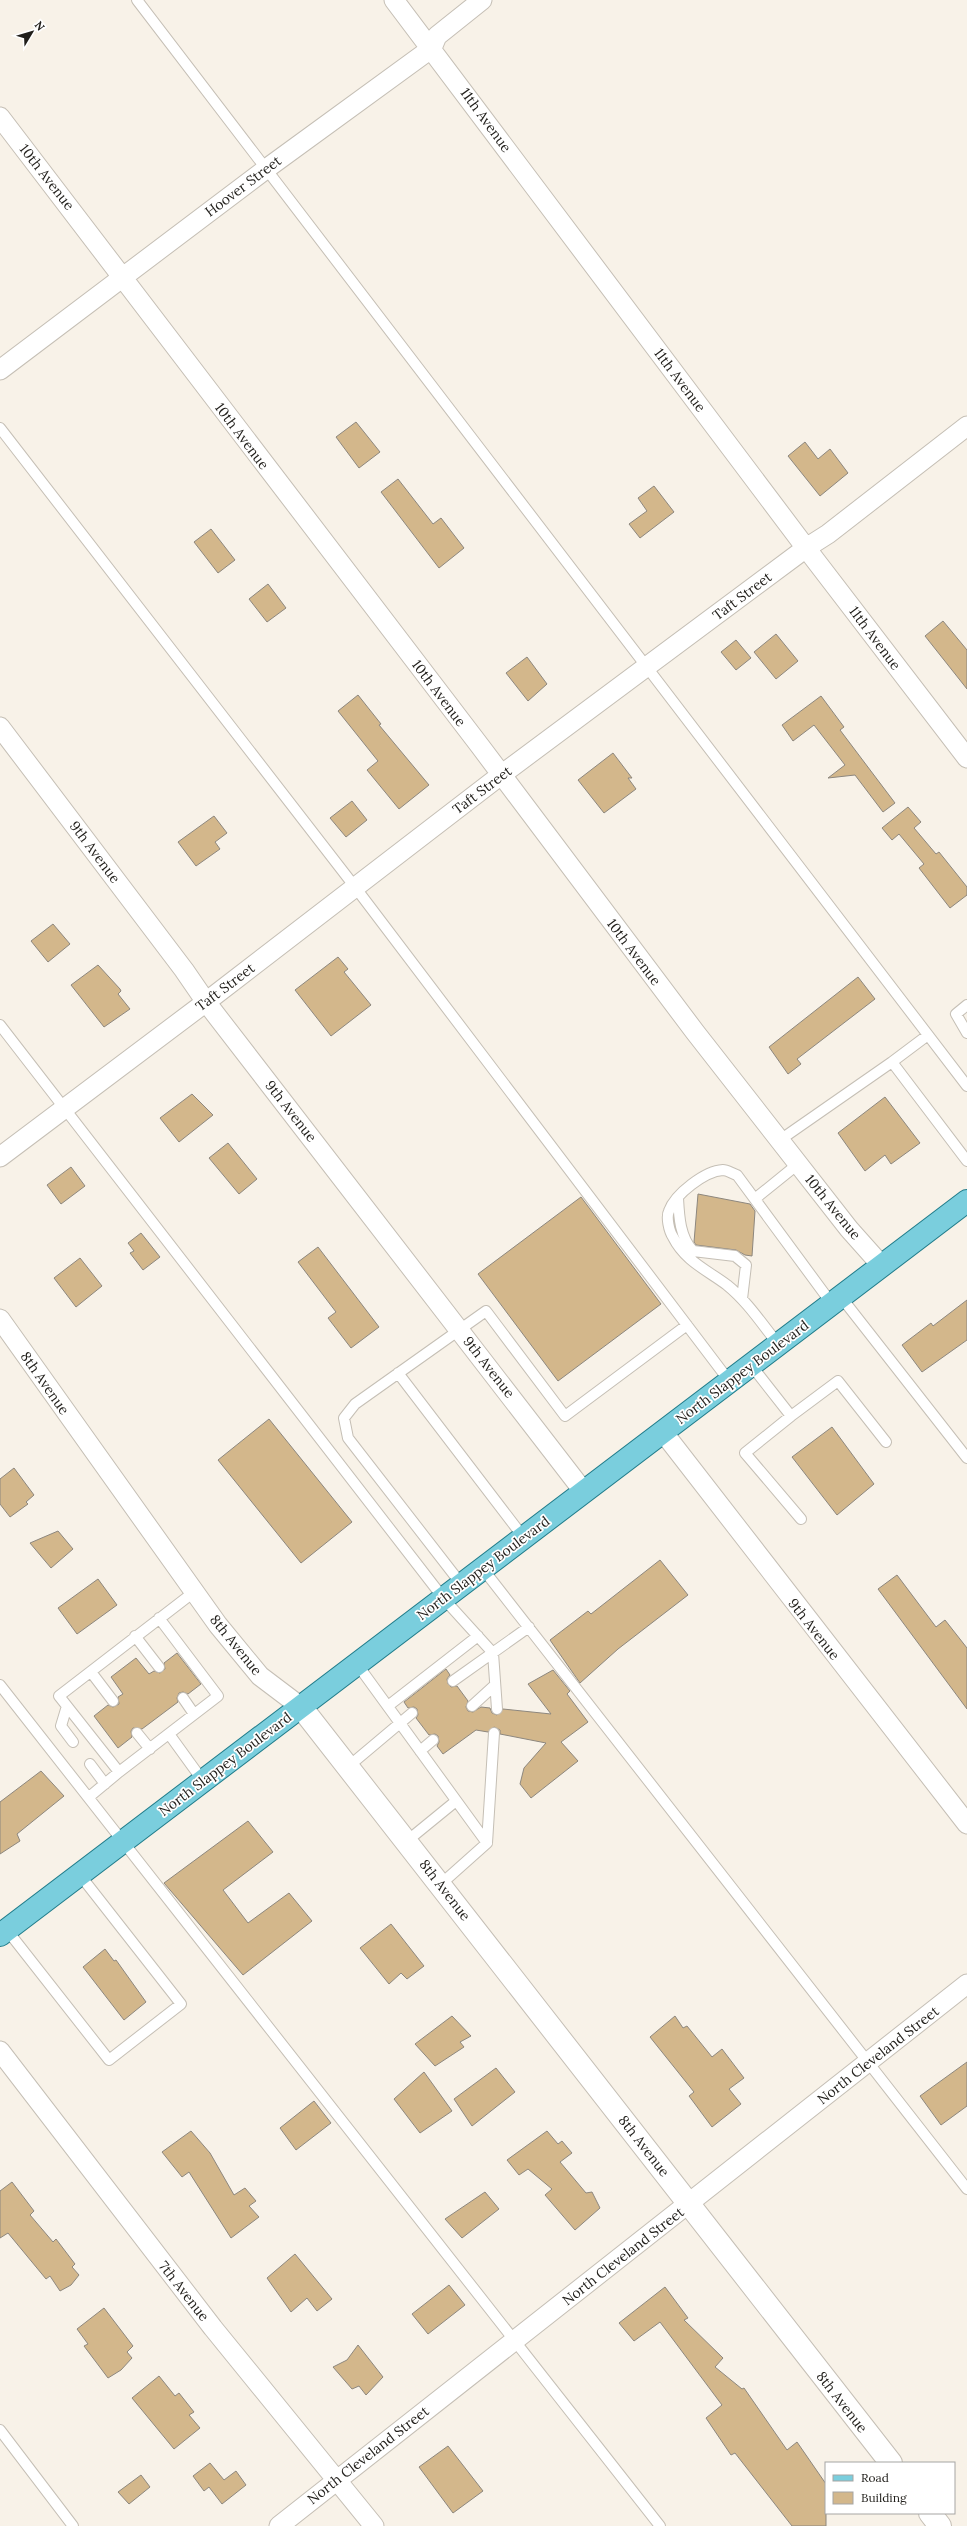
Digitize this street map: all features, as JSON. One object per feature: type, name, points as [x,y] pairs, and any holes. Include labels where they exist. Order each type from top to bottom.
[{"type":"main road","name":"North Slappey Boulevard","points":[[4,1933],[967,1201]]},
{"type":"street","name":"11th Avenue","points":[[394,0],[432,48],[806,548],[967,758]]},
{"type":"street","name":"Hoover Street","points":[[0,370],[266,168],[432,48],[437,36],[482,0]]},
{"type":"street","name":"10th Avenue","points":[[0,117],[124,277],[148,313],[798,1164],[882,1266]]},
{"type":"street","name":"Taft Street","points":[[0,1156],[206,1002],[501,776],[806,548],[828,534],[967,426]]},
{"type":"street","name":"9th Avenue","points":[[0,727],[184,970],[206,1002],[460,1329],[584,1492]]},
{"type":"street","name":"8th Avenue","points":[[0,1319],[194,1592],[260,1676],[302,1707],[889,2462]]},
{"type":"street","name":"9th Avenue","points":[[663,1432],[967,1824]]},
{"type":"street","name":"North Cleveland Street","points":[[279,2526],[967,1984]]},
{"type":"street","name":"7th Avenue","points":[[0,2051],[214,2328],[338,2479],[374,2526]]},
{"type":"street","points":[[931,2514],[940,2526]]},
{"type":"lane","points":[[137,0],[645,668],[967,1086]]},
{"type":"lane","points":[[0,428],[355,887],[730,1382]]},
{"type":"lane","points":[[967,1005],[956,1014],[967,1033]]},
{"type":"lane","points":[[0,1025],[444,1599],[493,1653],[497,1709]]},
{"type":"lane","points":[[780,1140],[928,1035]]},
{"type":"lane","points":[[892,1062],[967,1161]]},
{"type":"lane","points":[[756,1198],[798,1164]]},
{"type":"lane","points":[[778,1344],[742,1299],[726,1284],[692,1262],[673,1237],[668,1218],[669,1211],[678,1198],[708,1174],[724,1170],[737,1175],[836,1300],[967,1458]]},
{"type":"lane","points":[[678,1198],[683,1234],[688,1245],[693,1251],[735,1256],[746,1265],[742,1299]]},
{"type":"lane","points":[[462,1585],[348,1438],[344,1418],[355,1404],[486,1312],[565,1416],[687,1325]]},
{"type":"lane","points":[[751,1365],[791,1416]]},
{"type":"lane","points":[[398,1373],[524,1538]]},
{"type":"lane","points":[[801,1519],[745,1453],[838,1381],[886,1442]]},
{"type":"lane","points":[[483,1569],[967,2189]]},
{"type":"lane","points":[[119,1772],[59,1696],[194,1592]]},
{"type":"lane","points":[[89,1797],[218,1696],[159,1618]]},
{"type":"lane","points":[[453,1681],[529,1627]]},
{"type":"lane","points":[[136,1636],[159,1667]]},
{"type":"lane","points":[[388,1706],[478,1636]]},
{"type":"lane","points":[[357,1664],[487,1843]]},
{"type":"lane","points":[[90,1672],[113,1701]]},
{"type":"lane","points":[[0,1685],[124,1841],[660,2526]]},
{"type":"lane","points":[[472,1706],[495,1685]]},
{"type":"lane","points":[[183,1698],[194,1714]]},
{"type":"lane","points":[[67,1706],[61,1726],[74,1742]]},
{"type":"lane","points":[[349,1766],[412,1713]]},
{"type":"lane","points":[[137,1733],[150,1749]]},
{"type":"lane","points":[[441,1884],[487,1843],[494,1733]]},
{"type":"lane","points":[[169,1734],[203,1782]]},
{"type":"lane","points":[[420,1751],[433,1740]]},
{"type":"lane","points":[[90,1764],[105,1784]]},
{"type":"lane","points":[[407,1841],[456,1801]]},
{"type":"lane","points":[[4,1933],[109,2060],[181,2004],[80,1875]]},
{"type":"lane","points":[[0,2430],[73,2526]]},
{"type":"building","points":[[356,422],[380,452],[359,468],[336,437]]},
{"type":"building","points":[[805,442],[818,459],[830,449],[848,473],[820,496],[788,456]]},
{"type":"building","points":[[398,479],[433,524],[441,518],[464,548],[439,568],[381,492]]},
{"type":"building","points":[[654,486],[674,512],[640,538],[629,524],[647,511],[638,498]]},
{"type":"building","points":[[211,529],[235,560],[218,573],[194,542]]},
{"type":"building","points":[[268,584],[286,608],[267,622],[249,599]]},
{"type":"building","points":[[943,621],[967,650],[967,689],[925,636]]},
{"type":"building","points":[[776,634],[798,661],[776,679],[754,652]]},
{"type":"building","points":[[736,640],[751,658],[736,670],[721,652]]},
{"type":"building","points":[[527,657],[547,684],[528,701],[506,673]]},
{"type":"building","points":[[358,695],[381,724],[379,725],[429,785],[399,809],[367,770],[378,761],[338,711]]},
{"type":"building","points":[[821,696],[844,727],[840,730],[895,803],[883,812],[855,775],[828,778],[845,765],[814,725],[793,741],[782,725]]},
{"type":"building","points":[[613,753],[632,778],[628,778],[636,789],[604,813],[578,780]]},
{"type":"building","points":[[352,801],[367,820],[346,837],[330,818]]},
{"type":"building","points":[[908,807],[921,822],[914,828],[936,854],[939,852],[967,887],[967,895],[950,908],[919,868],[924,864],[899,834],[892,840],[882,828]]},
{"type":"building","points":[[214,816],[227,833],[215,842],[220,849],[196,866],[178,842]]},
{"type":"building","points":[[53,924],[70,944],[48,962],[31,941]]},
{"type":"building","points":[[338,957],[348,969],[344,972],[371,1005],[331,1036],[295,990]]},
{"type":"building","points":[[98,965],[120,989],[121,991],[118,994],[130,1009],[104,1027],[71,985]]},
{"type":"building","points":[[858,977],[875,999],[797,1059],[801,1064],[788,1074],[769,1047]]},
{"type":"building","points":[[192,1094],[213,1115],[179,1142],[160,1118]]},
{"type":"building","points":[[885,1097],[920,1143],[891,1164],[885,1155],[865,1171],[838,1133]]},
{"type":"building","points":[[228,1143],[257,1179],[239,1194],[209,1158]]},
{"type":"building","points":[[71,1167],[85,1186],[61,1204],[47,1185]]},
{"type":"building","points":[[698,1194],[750,1204],[755,1211],[752,1256],[745,1255],[736,1250],[696,1245],[694,1242]]},
{"type":"building","points":[[581,1197],[661,1304],[558,1381],[478,1274]]},
{"type":"building","points":[[141,1233],[160,1257],[143,1270],[130,1253],[134,1251],[128,1243]]},
{"type":"building","points":[[318,1247],[379,1327],[351,1348],[328,1318],[336,1312],[298,1262]]},
{"type":"building","points":[[80,1258],[102,1286],[76,1307],[54,1278]]},
{"type":"building","points":[[967,1300],[967,1340],[922,1372],[902,1345],[931,1323],[933,1326]]},
{"type":"building","points":[[269,1419],[352,1522],[301,1563],[218,1460]]},
{"type":"building","points":[[832,1427],[874,1484],[837,1515],[792,1457]]},
{"type":"building","points":[[14,1468],[34,1495],[26,1502],[28,1504],[10,1517],[0,1504],[0,1479]]},
{"type":"building","points":[[58,1531],[73,1549],[51,1568],[30,1543]]},
{"type":"building","points":[[660,1560],[688,1595],[618,1649],[580,1683],[550,1640],[588,1611],[591,1614]]},
{"type":"building","points":[[897,1575],[936,1627],[945,1620],[967,1648],[967,1709],[878,1589]]},
{"type":"building","points":[[98,1579],[117,1605],[77,1634],[58,1608]]},
{"type":"building","points":[[177,1653],[201,1684],[188,1694],[183,1692],[179,1693],[177,1698],[178,1702],[142,1729],[133,1728],[131,1731],[132,1737],[118,1748],[94,1716],[108,1705],[113,1707],[119,1704],[118,1697],[123,1694],[111,1677],[136,1658],[149,1674],[154,1671],[160,1673],[165,1669],[164,1663]]},
{"type":"building","points":[[446,1669],[450,1675],[447,1679],[448,1684],[451,1687],[457,1686],[468,1701],[466,1707],[468,1711],[473,1712],[481,1707],[490,1708],[492,1713],[497,1715],[503,1709],[551,1714],[528,1684],[553,1670],[570,1691],[567,1694],[588,1722],[561,1742],[578,1761],[531,1798],[520,1784],[524,1768],[546,1743],[500,1734],[500,1730],[494,1727],[488,1732],[476,1730],[443,1754],[437,1746],[439,1742],[438,1736],[435,1734],[429,1735],[416,1718],[418,1715],[417,1709],[414,1707],[408,1708],[404,1702]]},
{"type":"building","points":[[41,1771],[64,1796],[17,1834],[20,1841],[0,1854],[0,1802]]},
{"type":"building","points":[[248,1821],[273,1852],[223,1890],[248,1923],[289,1893],[312,1921],[243,1975],[164,1883]]},
{"type":"building","points":[[391,1924],[424,1966],[407,1979],[401,1973],[389,1984],[360,1948]]},
{"type":"building","points":[[105,1949],[114,1961],[116,1960],[146,2002],[124,2020],[83,1967]]},
{"type":"building","points":[[452,2016],[471,2036],[460,2042],[464,2047],[435,2066],[415,2044]]},
{"type":"building","points":[[675,2016],[683,2028],[687,2026],[712,2057],[722,2049],[744,2078],[729,2089],[741,2104],[712,2127],[689,2096],[694,2092],[650,2037]]},
{"type":"building","points":[[967,2062],[967,2106],[941,2125],[920,2096]]},
{"type":"building","points":[[496,2068],[515,2092],[472,2126],[454,2099]]},
{"type":"building","points":[[424,2072],[452,2111],[420,2133],[394,2099]]},
{"type":"building","points":[[314,2101],[331,2123],[296,2150],[280,2128]]},
{"type":"building","points":[[191,2131],[210,2153],[234,2195],[245,2188],[256,2201],[249,2206],[259,2217],[231,2238],[189,2172],[182,2177],[162,2152]]},
{"type":"building","points":[[547,2131],[558,2144],[562,2141],[572,2153],[560,2162],[586,2193],[592,2192],[600,2208],[575,2230],[545,2195],[552,2189],[528,2169],[519,2175],[507,2160]]},
{"type":"building","points":[[12,2182],[34,2211],[30,2215],[53,2242],[56,2239],[75,2264],[72,2267],[79,2275],[71,2285],[60,2291],[50,2276],[46,2279],[8,2233],[0,2238],[0,2191]]},
{"type":"building","points":[[485,2192],[499,2209],[462,2238],[445,2219]]},
{"type":"building","points":[[295,2254],[332,2299],[317,2311],[307,2298],[291,2312],[267,2278]]},
{"type":"building","points":[[449,2285],[465,2305],[428,2334],[412,2314]]},
{"type":"building","points":[[665,2287],[688,2318],[684,2320],[723,2358],[715,2367],[742,2389],[744,2388],[787,2450],[797,2442],[825,2483],[826,2526],[792,2526],[735,2453],[731,2455],[706,2418],[722,2405],[660,2322],[634,2341],[619,2323]]},
{"type":"building","points":[[104,2308],[133,2346],[127,2352],[132,2358],[121,2370],[108,2378],[84,2346],[88,2344],[77,2329]]},
{"type":"building","points":[[358,2345],[383,2377],[366,2395],[359,2386],[352,2389],[333,2367],[347,2360]]},
{"type":"building","points":[[159,2376],[175,2396],[179,2393],[194,2412],[189,2415],[200,2428],[174,2449],[132,2398]]},
{"type":"building","points":[[448,2446],[483,2491],[453,2513],[419,2467]]},
{"type":"building","points":[[210,2463],[224,2480],[236,2471],[246,2485],[222,2504],[209,2487],[204,2491],[193,2476]]},
{"type":"building","points":[[141,2475],[150,2487],[129,2504],[118,2492]]}]
